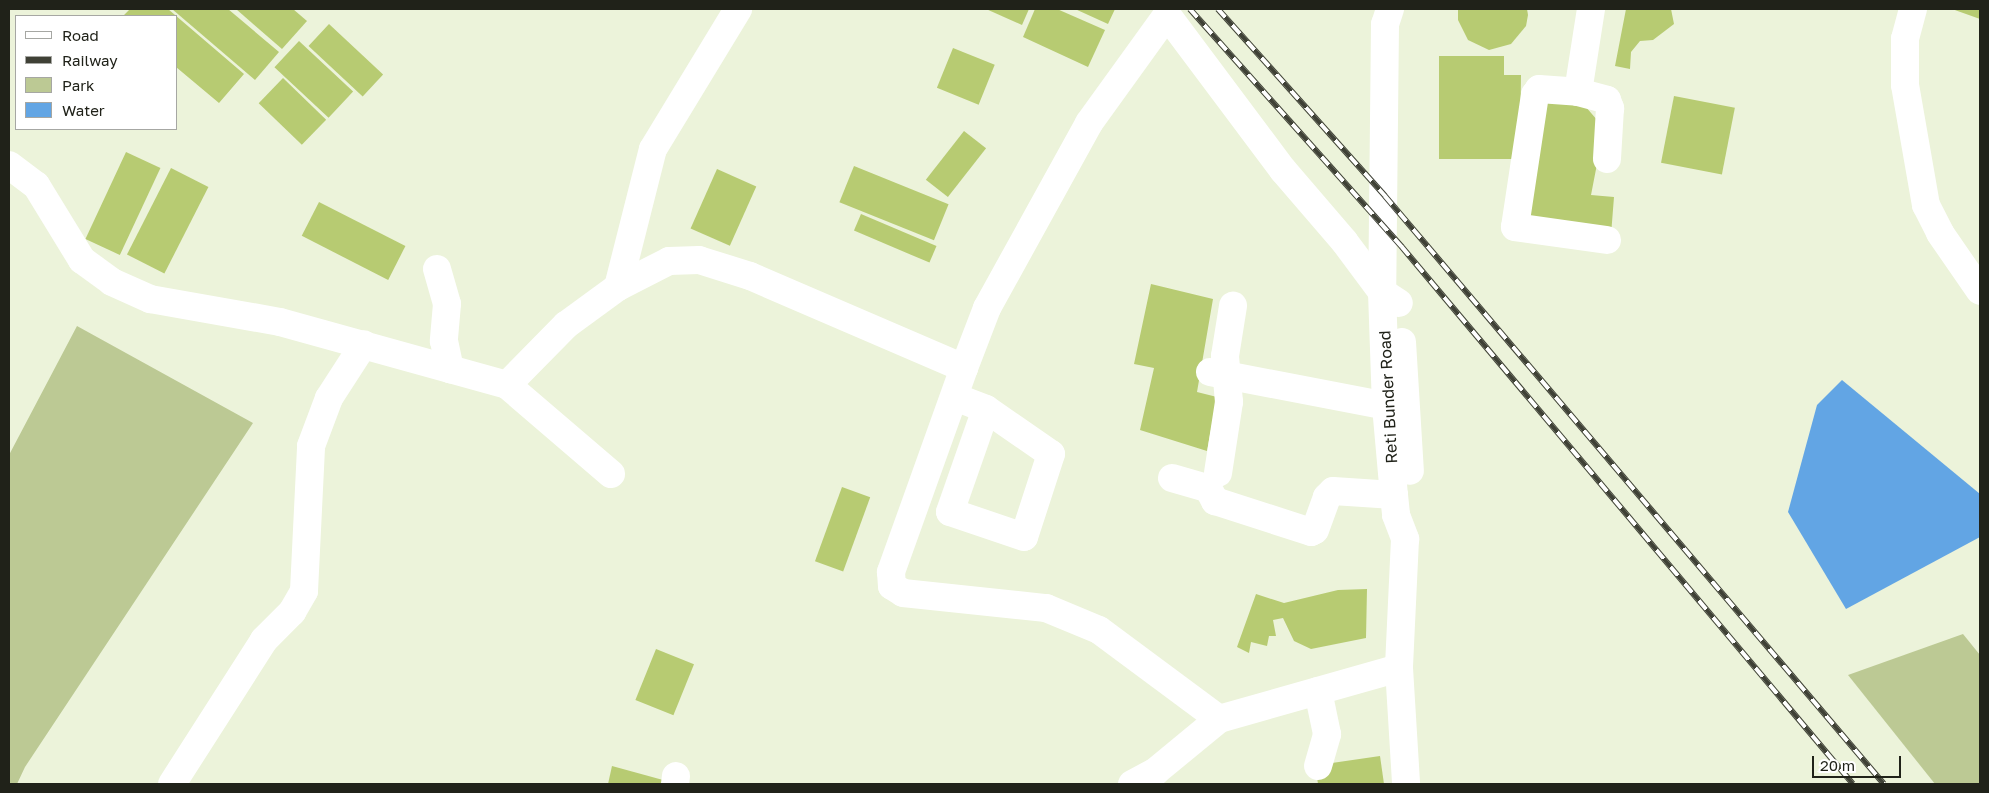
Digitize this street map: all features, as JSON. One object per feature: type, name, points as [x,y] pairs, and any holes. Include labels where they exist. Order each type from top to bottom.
[{"type":"street","points":[[618,287],[653,149],[738,9]]},
{"type":"street","name":"Reti Bunder Road","points":[[1390,9],[1385,24],[1391,298],[1386,406],[1396,515],[1405,539],[1400,668],[1406,784]]},
{"type":"street","points":[[1399,9],[1402,207],[1391,298],[1413,511],[1405,539]]},
{"type":"street","points":[[1578,92],[1591,9]]},
{"type":"street","points":[[1913,9],[1905,39],[1905,85],[1926,205],[1940,233],[1980,291]]},
{"type":"street","points":[[1219,719],[1099,630],[1046,608],[903,593],[892,586],[891,572],[964,368],[988,308],[1085,131],[1165,12],[1283,170],[1391,298]]},
{"type":"street","points":[[1607,159],[1610,108],[1607,100],[1578,92],[1546,88],[1539,89],[1535,95],[1514,223],[1520,230],[1607,240]]},
{"type":"street","points":[[9,165],[36,185],[82,260],[112,282],[150,299],[280,322],[507,385],[611,474]]},
{"type":"street","points":[[507,385],[566,325],[618,287],[669,261],[699,260],[750,276],[964,368]]},
{"type":"street","points":[[437,269],[447,304],[444,341],[450,369]]},
{"type":"street","points":[[1218,473],[1229,402],[1219,374],[1226,356],[1233,306]]},
{"type":"street","points":[[172,784],[264,640],[292,612],[304,591],[311,446],[329,398],[364,344]]},
{"type":"street","points":[[1219,374],[1386,406]]},
{"type":"street","points":[[955,397],[986,409],[1052,454],[1024,537],[950,512],[986,409]]},
{"type":"street","points":[[1172,478],[1208,488],[1214,500],[1311,532],[1316,530],[1327,497],[1333,491],[1394,495]]},
{"type":"street","points":[[1132,784],[1156,771],[1219,719],[1400,668]]},
{"type":"street","points":[[1318,691],[1326,734],[1318,766]]},
{"type":"green space","points":[[77,326],[253,423],[25,767],[17,784],[9,784],[9,455]]},
{"type":"green space","points":[[1963,634],[1980,655],[1980,784],[1935,784],[1848,675]]},
{"type":"water","points":[[1842,380],[1980,494],[1980,537],[1846,609],[1788,512],[1817,405]]},
{"type":"building","points":[[130,9],[168,9],[175,15],[124,15]]},
{"type":"building","points":[[172,9],[228,9],[279,52],[255,80]]},
{"type":"building","points":[[236,9],[293,9],[307,21],[282,49]]},
{"type":"building","points":[[986,9],[1029,9],[1022,25]]},
{"type":"building","points":[[1035,9],[1057,9],[1105,30],[1088,67],[1023,37]]},
{"type":"building","points":[[1075,9],[1115,9],[1108,24]]},
{"type":"building","points":[[1458,9],[1527,9],[1528,15],[1526,26],[1511,44],[1489,50],[1468,40],[1458,20]]},
{"type":"building","points":[[1626,9],[1671,9],[1674,24],[1653,40],[1640,41],[1631,52],[1630,69],[1615,66]]},
{"type":"building","points":[[1952,9],[1980,9],[1980,19]]},
{"type":"building","points":[[178,18],[244,74],[219,103],[178,69]]},
{"type":"building","points":[[329,24],[383,74],[363,96],[309,46]]},
{"type":"building","points":[[299,41],[353,91],[329,118],[274,67]]},
{"type":"building","points":[[953,48],[995,65],[979,105],[937,88]]},
{"type":"building","points":[[1439,56],[1504,56],[1504,75],[1521,75],[1520,159],[1439,159]]},
{"type":"building","points":[[283,78],[326,120],[302,145],[259,103]]},
{"type":"building","points":[[1544,94],[1579,99],[1604,128],[1591,195],[1614,197],[1611,235],[1519,225]]},
{"type":"building","points":[[1674,96],[1735,108],[1722,175],[1661,163]]},
{"type":"building","points":[[964,131],[986,148],[948,197],[926,180]]},
{"type":"building","points":[[126,152],[160,168],[120,255],[85,239]]},
{"type":"building","points":[[854,166],[949,204],[934,240],[839,202]]},
{"type":"building","points":[[171,168],[208,187],[164,273],[127,254]]},
{"type":"building","points":[[717,169],[756,186],[730,246],[691,228]]},
{"type":"building","points":[[319,202],[405,246],[388,280],[302,236]]},
{"type":"building","points":[[861,214],[936,246],[929,263],[854,231]]},
{"type":"building","points":[[1151,284],[1213,299],[1197,392],[1217,397],[1207,451],[1140,430],[1154,368],[1134,364]]},
{"type":"building","points":[[842,487],[870,497],[843,571],[815,561]]},
{"type":"building","points":[[1367,589],[1366,638],[1311,649],[1294,641],[1283,618],[1273,620],[1276,636],[1269,636],[1267,646],[1251,642],[1249,653],[1237,647],[1256,594],[1284,603],[1338,590]]},
{"type":"building","points":[[656,649],[694,664],[673,715],[635,700]]},
{"type":"building","points":[[1380,756],[1384,784],[1318,784],[1317,777],[1325,764]]},
{"type":"building","points":[[612,766],[663,780],[661,784],[608,784]]},
{"type":"railway","points":[[1190,9],[1402,247],[1853,784]]},
{"type":"railway","points":[[1218,9],[1385,196],[1884,784]]}]
